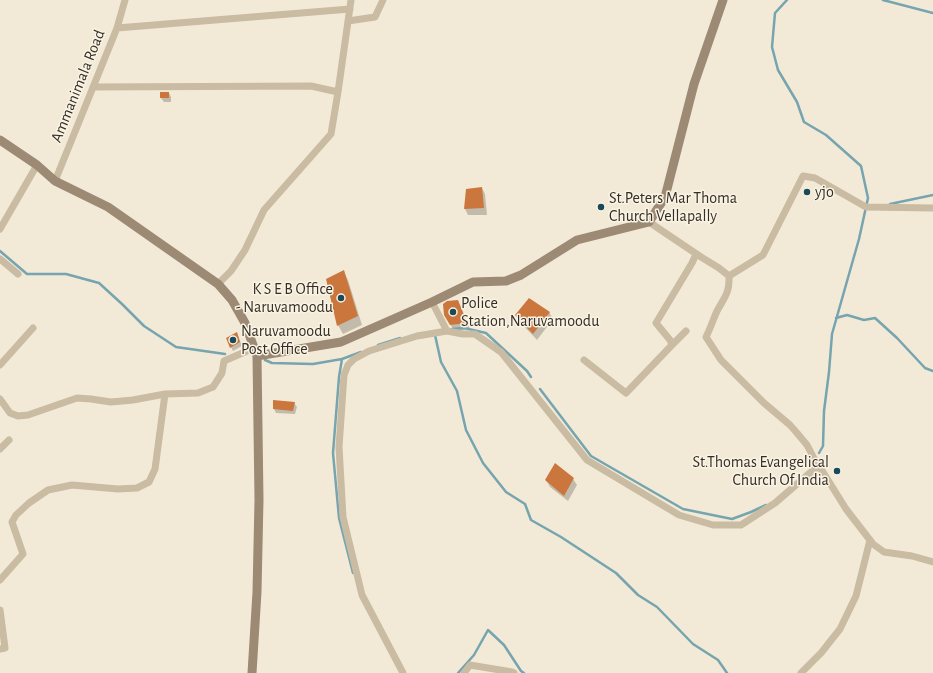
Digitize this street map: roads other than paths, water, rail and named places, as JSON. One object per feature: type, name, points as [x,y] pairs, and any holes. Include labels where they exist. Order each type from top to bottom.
[{"type":"street","name":"Ammanimala Road","points":[[55,181],[117,28],[125,0]]},
{"type":"street","points":[[218,284],[231,271],[245,250],[264,210],[331,134],[351,0]]},
{"type":"street","points":[[348,21],[375,16],[383,0]]},
{"type":"street","points":[[0,399],[10,413],[18,416],[28,415],[77,398],[111,402],[133,400],[165,394],[198,393],[213,387],[222,373],[224,361],[256,352],[341,342],[432,302],[473,282],[506,281],[521,275],[577,240],[649,222],[666,197],[694,84],[722,0]]},
{"type":"street","points":[[117,28],[350,9]]},
{"type":"street","points":[[93,87],[311,86],[338,92]]},
{"type":"street","points":[[0,140],[37,166],[55,181],[108,207],[218,284],[232,300],[245,322],[256,352],[258,523],[257,592],[252,673]]},
{"type":"street","points":[[0,229],[37,166]]},
{"type":"street","points":[[729,276],[763,255],[803,176],[815,178],[866,207],[933,208]]},
{"type":"street","points":[[649,222],[729,276],[730,283],[727,295],[717,311],[706,337],[721,360],[764,403],[790,425],[797,433],[807,446],[846,510],[873,544],[884,552],[912,556],[933,562]]},
{"type":"street","points":[[672,345],[670,340],[656,323],[696,254]]},
{"type":"street","points":[[0,259],[18,274]]},
{"type":"street","points":[[432,302],[444,332]]},
{"type":"street","points":[[0,365],[33,328]]},
{"type":"street","points":[[584,360],[626,393],[686,331]]},
{"type":"street","points":[[402,673],[362,595],[343,517],[339,447],[344,375],[348,365],[354,359],[368,351],[417,336],[429,334],[444,332],[475,334],[501,352],[587,460],[679,514],[713,525],[742,525],[775,503],[818,466]]},
{"type":"street","points":[[0,580],[23,554],[12,522],[16,515],[29,503],[48,490],[72,485],[118,490],[137,488],[149,482],[155,469],[165,394]]},
{"type":"street","points":[[0,449],[9,440]]},
{"type":"street","points":[[801,673],[821,653],[840,629],[856,596],[870,540]]},
{"type":"street","points":[[0,610],[5,648],[0,649]]},
{"type":"street","points":[[464,673],[470,665],[514,673]]},
{"type":"waterway","points":[[787,0],[775,13],[772,47],[778,70],[797,102],[804,122],[826,135],[861,166],[868,198],[859,239],[832,334],[824,411],[823,446],[819,453]]},
{"type":"waterway","points":[[883,0],[933,13]]},
{"type":"waterway","points":[[890,204],[933,195]]},
{"type":"waterway","points":[[0,251],[27,274],[66,274],[99,283],[144,326],[176,347],[225,354]]},
{"type":"waterway","points":[[836,318],[847,315],[864,320],[875,318],[897,338],[925,368],[933,371]]},
{"type":"waterway","points":[[452,329],[464,328],[486,333],[527,371],[531,377]]},
{"type":"waterway","points":[[435,335],[441,362],[457,391],[466,430],[483,463],[506,492],[525,504],[531,520],[561,537],[616,573],[638,595],[657,607],[693,644],[718,660],[727,673]]},
{"type":"waterway","points":[[378,345],[400,338]]},
{"type":"waterway","points":[[353,573],[339,518],[333,453],[339,377],[342,359],[361,352]]},
{"type":"waterway","points":[[265,360],[272,363],[313,364],[342,359]]},
{"type":"waterway","points":[[540,389],[591,456],[683,509],[732,519],[766,505]]},
{"type":"waterway","points":[[458,673],[474,655],[488,630],[504,645],[521,671],[524,673]]},
{"type":"place","name":"yjo","points":[[807,192]]},
{"type":"place","name":"St.Peters Mar Thoma Church Vellapally","points":[[601,207]]},
{"type":"place","name":"K S E B Office - Naruvamoodu","points":[[341,298]]},
{"type":"place","name":"Police Station,Naruvamoodu","points":[[453,312]]},
{"type":"place","name":"Naruvamoodu Post Office","points":[[233,340]]},
{"type":"place","name":"St.Thomas Evangelical Church Of India","points":[[837,471]]}]
